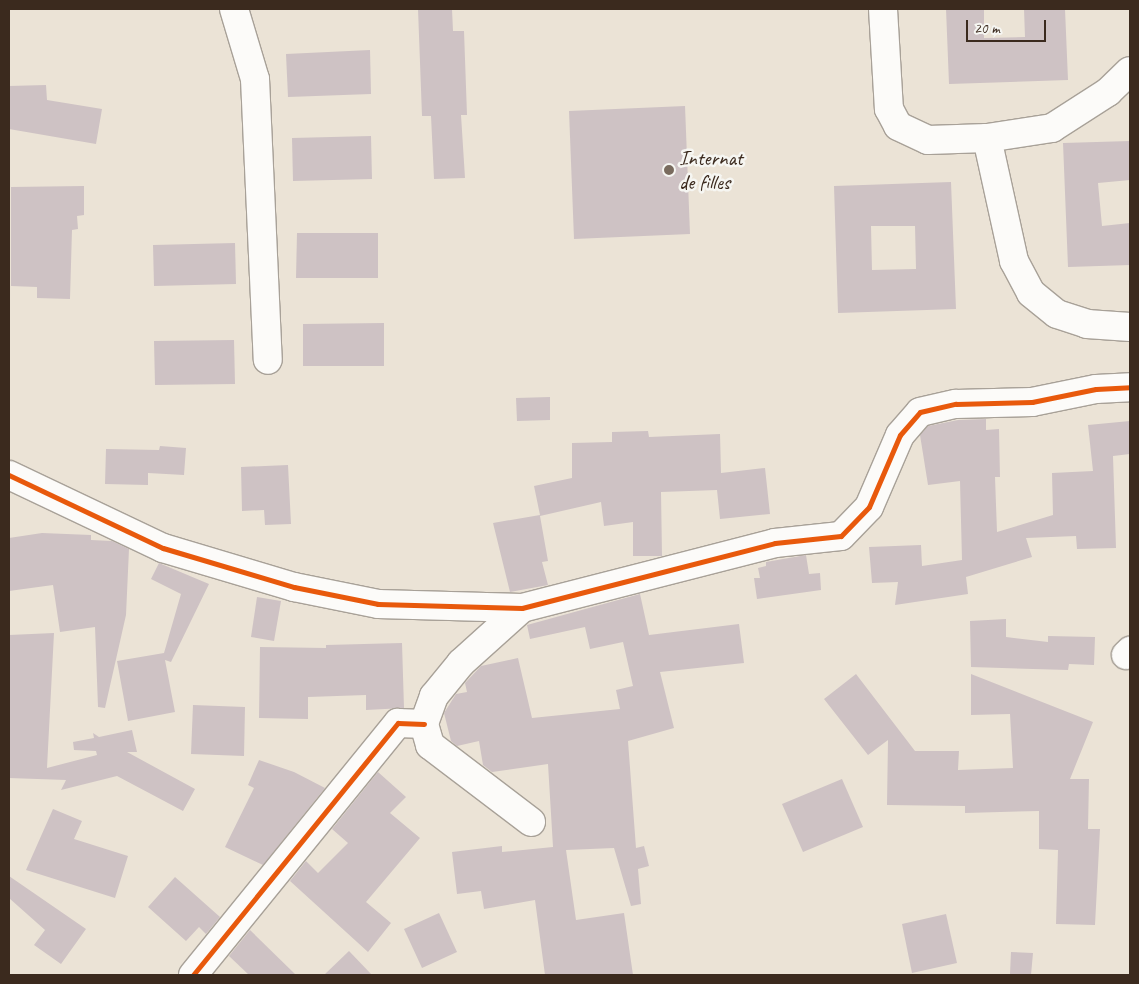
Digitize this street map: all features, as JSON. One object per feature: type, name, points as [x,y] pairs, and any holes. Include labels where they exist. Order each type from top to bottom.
[{"type":"street","points":[[234,9],[255,79],[268,360]]},
{"type":"street","points":[[883,9],[889,109],[898,126],[928,140],[987,138],[1052,128],[1108,92],[1130,71]]},
{"type":"street","points":[[987,138],[1014,261],[1031,293],[1057,314],[1087,324],[1130,327]]},
{"type":"street","points":[[9,475],[163,548],[294,586],[378,604],[522,608],[775,543],[841,536],[869,506],[900,435],[920,412],[956,404],[1032,402],[1096,389],[1130,387]]},
{"type":"street","points":[[194,975],[461,663],[522,608]]},
{"type":"street","points":[[411,723],[430,745],[531,822]]},
{"type":"building","points":[[418,9],[452,9],[453,31],[464,31],[467,115],[461,115],[465,178],[434,179],[431,116],[422,116]]},
{"type":"building","points":[[946,9],[984,9],[984,38],[1025,37],[1024,9],[1065,9],[1068,80],[949,84]]},
{"type":"building","points":[[370,50],[371,94],[288,97],[286,54]]},
{"type":"building","points":[[46,85],[47,100],[102,109],[96,144],[9,129],[9,86]]},
{"type":"building","name":"Internat de filles","points":[[685,106],[690,234],[574,239],[569,111]]},
{"type":"building","points":[[371,136],[372,179],[293,181],[292,138]]},
{"type":"building","points":[[1130,141],[1130,180],[1098,183],[1102,226],[1130,223],[1130,265],[1068,267],[1063,143]]},
{"type":"building","points":[[951,182],[956,309],[838,313],[834,186]],"holes":[[[871,226],[915,226],[916,269],[872,270]]]},
{"type":"building","points":[[84,186],[84,215],[77,216],[78,229],[72,230],[70,299],[37,298],[37,287],[11,286],[11,187]]},
{"type":"building","points":[[297,233],[378,233],[378,278],[296,278]]},
{"type":"building","points":[[235,243],[236,284],[154,286],[153,245]]},
{"type":"building","points":[[384,323],[384,366],[303,366],[303,324]]},
{"type":"building","points":[[234,340],[235,384],[155,385],[154,341]]},
{"type":"building","points":[[550,397],[550,420],[517,421],[516,398]]},
{"type":"building","points":[[986,419],[986,430],[999,429],[1000,477],[995,477],[997,532],[1053,515],[1052,473],[1093,471],[1088,425],[1130,421],[1130,454],[1113,456],[1116,548],[1077,549],[1076,536],[1026,538],[1032,557],[966,577],[968,594],[895,605],[898,582],[872,583],[869,547],[921,545],[922,566],[962,560],[960,481],[928,485],[920,435],[928,426],[958,420]]},
{"type":"building","points":[[648,431],[649,437],[720,434],[721,473],[765,468],[770,514],[720,519],[717,490],[661,492],[662,556],[633,556],[633,522],[604,526],[601,502],[540,516],[548,561],[542,562],[548,585],[510,592],[493,523],[540,515],[534,486],[572,478],[572,443],[612,442],[612,432]]},
{"type":"building","points":[[160,446],[186,448],[184,475],[148,473],[148,485],[105,484],[106,449],[159,450]]},
{"type":"building","points":[[288,465],[291,524],[265,525],[264,510],[242,511],[241,467]]},
{"type":"building","points":[[42,533],[91,535],[91,540],[112,541],[129,549],[126,615],[105,708],[98,707],[95,627],[60,632],[53,585],[9,591],[9,538]]},
{"type":"building","points":[[806,555],[809,574],[820,573],[821,590],[757,599],[754,578],[760,578],[758,568],[766,566],[766,562]]},
{"type":"building","points":[[159,563],[209,584],[171,662],[165,660],[175,712],[128,721],[117,661],[164,653],[181,594],[151,579]]},
{"type":"building","points":[[640,594],[649,635],[739,624],[744,663],[660,672],[674,728],[628,741],[636,848],[644,846],[649,866],[638,869],[641,904],[631,906],[614,848],[566,850],[576,920],[624,913],[633,975],[545,975],[535,900],[484,909],[481,891],[457,894],[452,852],[502,846],[502,852],[553,847],[548,764],[492,772],[483,765],[479,741],[457,746],[451,741],[444,713],[456,694],[467,692],[465,683],[481,666],[518,658],[532,718],[620,709],[616,690],[633,686],[623,642],[590,649],[585,627],[530,639],[527,625]]},
{"type":"building","points":[[257,597],[281,601],[274,641],[251,637]]},
{"type":"building","points":[[1006,619],[1006,637],[1048,642],[1048,636],[1095,637],[1094,665],[1069,664],[1068,670],[971,667],[970,621]]},
{"type":"building","points":[[54,633],[47,768],[97,755],[96,751],[74,750],[73,742],[94,738],[93,733],[99,737],[132,730],[137,752],[127,752],[195,789],[183,811],[117,776],[61,790],[66,780],[9,778],[9,635]]},
{"type":"building","points":[[402,643],[404,708],[366,710],[366,695],[308,697],[308,719],[259,718],[260,647],[326,648],[326,645]]},
{"type":"building","points":[[856,674],[915,751],[959,751],[958,770],[1013,768],[1010,714],[971,715],[971,674],[1093,722],[1070,779],[1089,779],[1088,829],[1100,829],[1095,925],[1056,924],[1058,850],[1039,849],[1039,811],[965,813],[965,806],[887,805],[888,740],[868,755],[824,699]]},
{"type":"building","points":[[193,705],[245,707],[244,756],[191,754]]},
{"type":"building","points":[[259,760],[294,772],[325,788],[263,865],[225,847],[254,788],[248,785]]},
{"type":"building","points":[[378,772],[406,797],[390,813],[420,838],[366,902],[391,923],[368,952],[290,881],[306,861],[318,873],[348,843],[332,829]]},
{"type":"building","points":[[842,779],[863,827],[803,852],[782,804]]},
{"type":"building","points":[[53,809],[82,821],[74,839],[128,856],[115,898],[26,870]]},
{"type":"building","points":[[9,876],[86,929],[61,964],[34,945],[45,930],[9,898]]},
{"type":"building","points":[[175,877],[220,917],[206,934],[199,927],[186,941],[148,907]]},
{"type":"building","points":[[439,913],[457,952],[422,968],[404,929]]},
{"type":"building","points":[[946,914],[957,963],[912,973],[902,924]]},
{"type":"building","points":[[250,930],[296,975],[249,975],[229,956]]},
{"type":"building","points":[[349,951],[372,975],[324,975]]},
{"type":"building","points":[[1011,952],[1033,953],[1031,975],[1010,974]]},
{"type":"cycle path","points":[[9,475],[163,548],[294,587],[378,604],[522,608],[775,543],[841,536],[869,507],[900,435],[920,412],[956,404],[1032,402],[1096,389],[1130,387]]},
{"type":"cycle path","points":[[193,975],[398,723],[424,724]]},
{"type":"place","name":"Internat de filles","points":[[669,170]]}]
